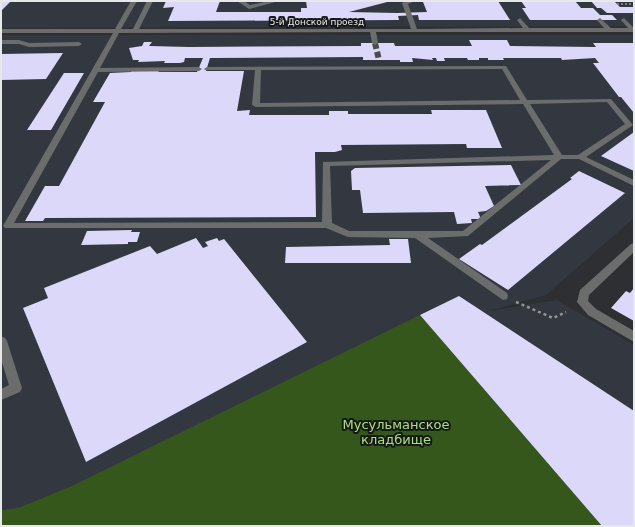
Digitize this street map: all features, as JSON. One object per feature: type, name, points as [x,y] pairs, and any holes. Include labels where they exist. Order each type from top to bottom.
[{"type":"street","points":[[5,228],[134,1]]},
{"type":"street","points":[[135,30],[150,1]]},
{"type":"street","points":[[240,1],[249,7],[276,1]]},
{"type":"street","points":[[412,1],[405,3],[415,31]]},
{"type":"street","points":[[520,20],[527,30]]},
{"type":"street","points":[[600,20],[609,30]]},
{"type":"street","points":[[624,20],[634,30]]},
{"type":"street","points":[[373,30],[375,43]]},
{"type":"street","name":"5-й Донской проезд","points":[[1,31],[634,30]]},
{"type":"street","points":[[1,42],[19,42],[29,45],[79,44]]},
{"type":"street","points":[[379,60],[380,68]]},
{"type":"street","points":[[96,70],[504,67],[559,157]]},
{"type":"street","points":[[258,68],[256,106],[608,100],[629,125],[580,156]]},
{"type":"street","points":[[327,225],[326,164],[580,156],[634,183]]},
{"type":"street","points":[[5,228],[327,225],[348,234],[465,234],[559,157]]},
{"type":"street","points":[[417,235],[503,296]]},
{"type":"street","points":[[634,246],[584,293],[582,302],[592,312],[634,336]]},
{"type":"street","points":[[1,341],[16,388],[1,395]]},
{"type":"path","points":[[617,4],[634,4]]},
{"type":"path","points":[[503,296],[553,318],[566,312]]},
{"type":"shaded area","points":[[1,1],[634,1],[634,26],[1,28]]},
{"type":"shaded area","points":[[1,35],[634,35],[634,218],[546,295],[489,311],[557,300],[634,345],[634,526],[74,485],[18,508],[1,510]]},
{"type":"green space","name":"Мусульманское кладбище","points":[[420,315],[602,526],[1,526],[1,510],[18,508],[74,485]]},
{"type":"building","points":[[1,1],[11,1],[1,11]]},
{"type":"building","points":[[166,1],[220,1],[216,12],[301,12],[301,8],[307,8],[306,1],[391,1],[349,12],[397,13],[427,12],[423,2],[498,1],[510,20],[419,20],[418,15],[398,16],[399,20],[168,21],[174,7],[163,8]]},
{"type":"building","points":[[521,1],[575,1],[581,8],[593,8],[600,15],[612,15],[617,20],[530,20],[522,8],[526,8]]},
{"type":"building","points":[[591,1],[614,1],[620,7],[634,7],[634,13],[607,13],[601,8],[597,8]]},
{"type":"building","points":[[469,40],[507,40],[510,46],[596,47],[593,43],[634,43],[634,113],[621,97],[619,97],[593,63],[599,63],[595,58],[562,60],[561,58],[503,58],[504,60],[488,60],[488,58],[479,58],[479,60],[468,60],[467,58],[444,58],[445,61],[437,61],[436,58],[432,58],[433,60],[412,58],[413,62],[400,62],[400,60],[363,60],[363,57],[210,58],[206,71],[244,71],[237,111],[250,110],[249,115],[329,115],[329,111],[348,111],[348,114],[432,114],[431,110],[486,110],[502,148],[467,148],[466,144],[341,145],[342,150],[335,152],[315,152],[316,217],[45,218],[43,221],[25,221],[45,186],[59,186],[105,102],[93,102],[110,73],[131,72],[132,70],[197,72],[203,58],[185,58],[184,62],[180,63],[164,63],[165,61],[138,62],[139,60],[133,60],[129,48],[142,46],[144,42],[152,42],[149,46],[189,47],[361,46],[361,43],[394,43],[395,46],[472,46]]},
{"type":"building","points":[[63,53],[46,79],[1,80],[1,54]]},
{"type":"building","points":[[64,73],[84,73],[51,130],[27,130]]},
{"type":"building","points":[[634,132],[634,171],[601,156]]},
{"type":"building","points":[[511,165],[521,185],[485,186],[494,206],[486,211],[478,212],[481,219],[471,219],[472,223],[457,224],[454,212],[363,213],[360,190],[352,190],[351,171],[355,168]]},
{"type":"building","points":[[579,171],[625,193],[508,290],[459,259],[480,244],[482,245],[572,179],[570,178]]},
{"type":"building","points":[[132,230],[131,232],[140,232],[137,242],[128,242],[128,244],[81,245],[87,231]]},
{"type":"building","points":[[196,238],[203,248],[208,246],[205,242],[217,238],[219,241],[224,239],[307,342],[86,462],[23,308],[48,298],[44,288],[150,246],[157,254]]},
{"type":"building","points":[[389,239],[408,239],[411,263],[285,263],[286,247],[390,245]]},
{"type":"building","points":[[634,288],[634,321],[611,308],[626,291],[630,293]]},
{"type":"building","points":[[459,296],[634,411],[634,526],[602,526],[420,315]]},
{"type":"tunnel","points":[[375,43],[379,60]]}]
